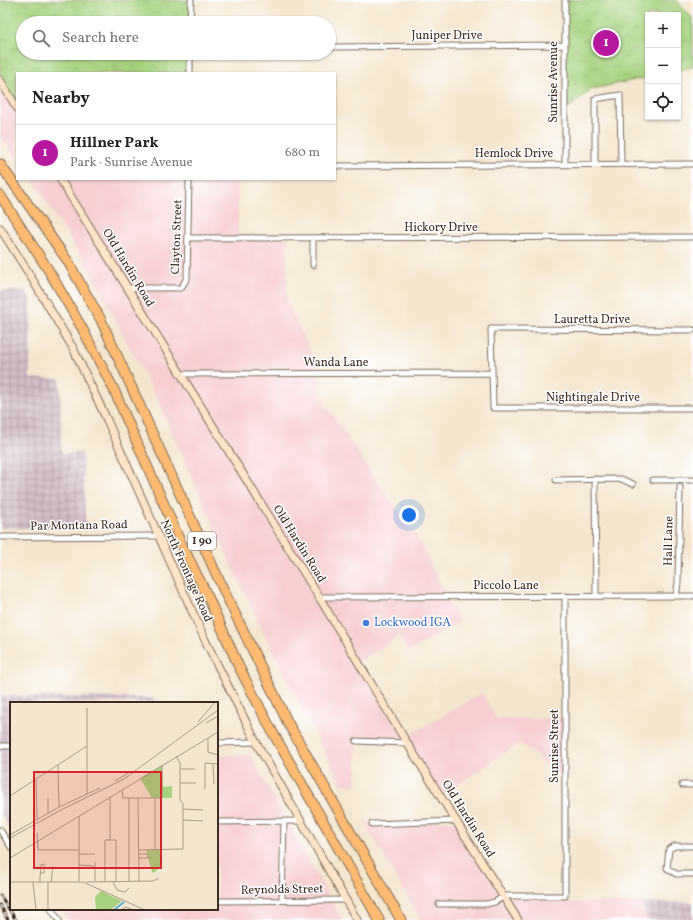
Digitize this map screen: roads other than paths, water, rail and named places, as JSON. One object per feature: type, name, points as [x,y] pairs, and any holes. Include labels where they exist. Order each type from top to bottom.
[{"type":"highway","name":"I 90","points":[[0,164],[67,260],[101,320],[227,598],[288,723],[401,920]]},
{"type":"highway","name":"I 90","points":[[0,195],[49,271],[82,328],[114,390],[180,540],[239,666],[272,731],[379,920]]},
{"type":"main road","points":[[0,80],[16,106]]},
{"type":"main road","name":"Old Hardin Road","points":[[61,180],[319,597],[407,743],[518,920]]},
{"type":"main road","name":"North Frontage Road","points":[[0,228],[73,348],[205,640],[256,742],[357,920]]},
{"type":"street","points":[[190,16],[191,0]]},
{"type":"street","name":"Sunrise Avenue","points":[[565,0],[565,164]]},
{"type":"street","name":"Juniper Drive","points":[[336,47],[564,46]]},
{"type":"street","points":[[190,60],[190,72]]},
{"type":"street","points":[[595,164],[595,99],[620,95],[621,164]]},
{"type":"street","name":"Hemlock Drive","points":[[336,166],[693,164]]},
{"type":"street","name":"Clayton Street","points":[[127,288],[181,288],[187,278],[189,180]]},
{"type":"street","name":"Hickory Drive","points":[[188,238],[693,237]]},
{"type":"street","points":[[312,265],[313,238]]},
{"type":"street","name":"Lauretta Drive","points":[[492,373],[492,329],[693,330]]},
{"type":"street","name":"Wanda Lane","points":[[180,374],[492,373]]},
{"type":"street","name":"Nightingale Drive","points":[[492,373],[493,408],[693,408]]},
{"type":"street","points":[[595,479],[596,596]]},
{"type":"street","points":[[556,480],[621,479],[633,484]]},
{"type":"street","points":[[653,480],[693,480]]},
{"type":"street","name":"Hall Lane","points":[[676,596],[678,583],[680,487]]},
{"type":"street","name":"Par Montana Road","points":[[0,537],[159,536]]},
{"type":"street","name":"Sunrise Street","points":[[504,896],[565,896],[565,596]]},
{"type":"street","name":"Piccolo Lane","points":[[319,597],[693,596]]},
{"type":"street","points":[[356,741],[407,743]]},
{"type":"street","points":[[218,743],[256,742]]},
{"type":"street","points":[[682,785],[693,785]]},
{"type":"street","points":[[218,822],[301,821]]},
{"type":"street","points":[[372,824],[456,821]]},
{"type":"street","points":[[282,900],[284,822]]},
{"type":"street","points":[[0,830],[10,845]]},
{"type":"street","points":[[693,846],[675,846],[669,849],[667,868],[676,874],[693,874]]},
{"type":"street","points":[[439,904],[486,904],[495,902],[504,896]]},
{"type":"street","name":"Reynolds Street","points":[[218,901],[346,900]]},
{"type":"street","points":[[52,910],[59,920]]},
{"type":"railway","points":[[0,895],[16,920]]},
{"type":"railway","points":[[0,905],[8,920]]},
{"type":"place","name":"Hillner Park","points":[[606,43]]},
{"type":"place","name":"Lockwood IGA","points":[[366,623]]}]
